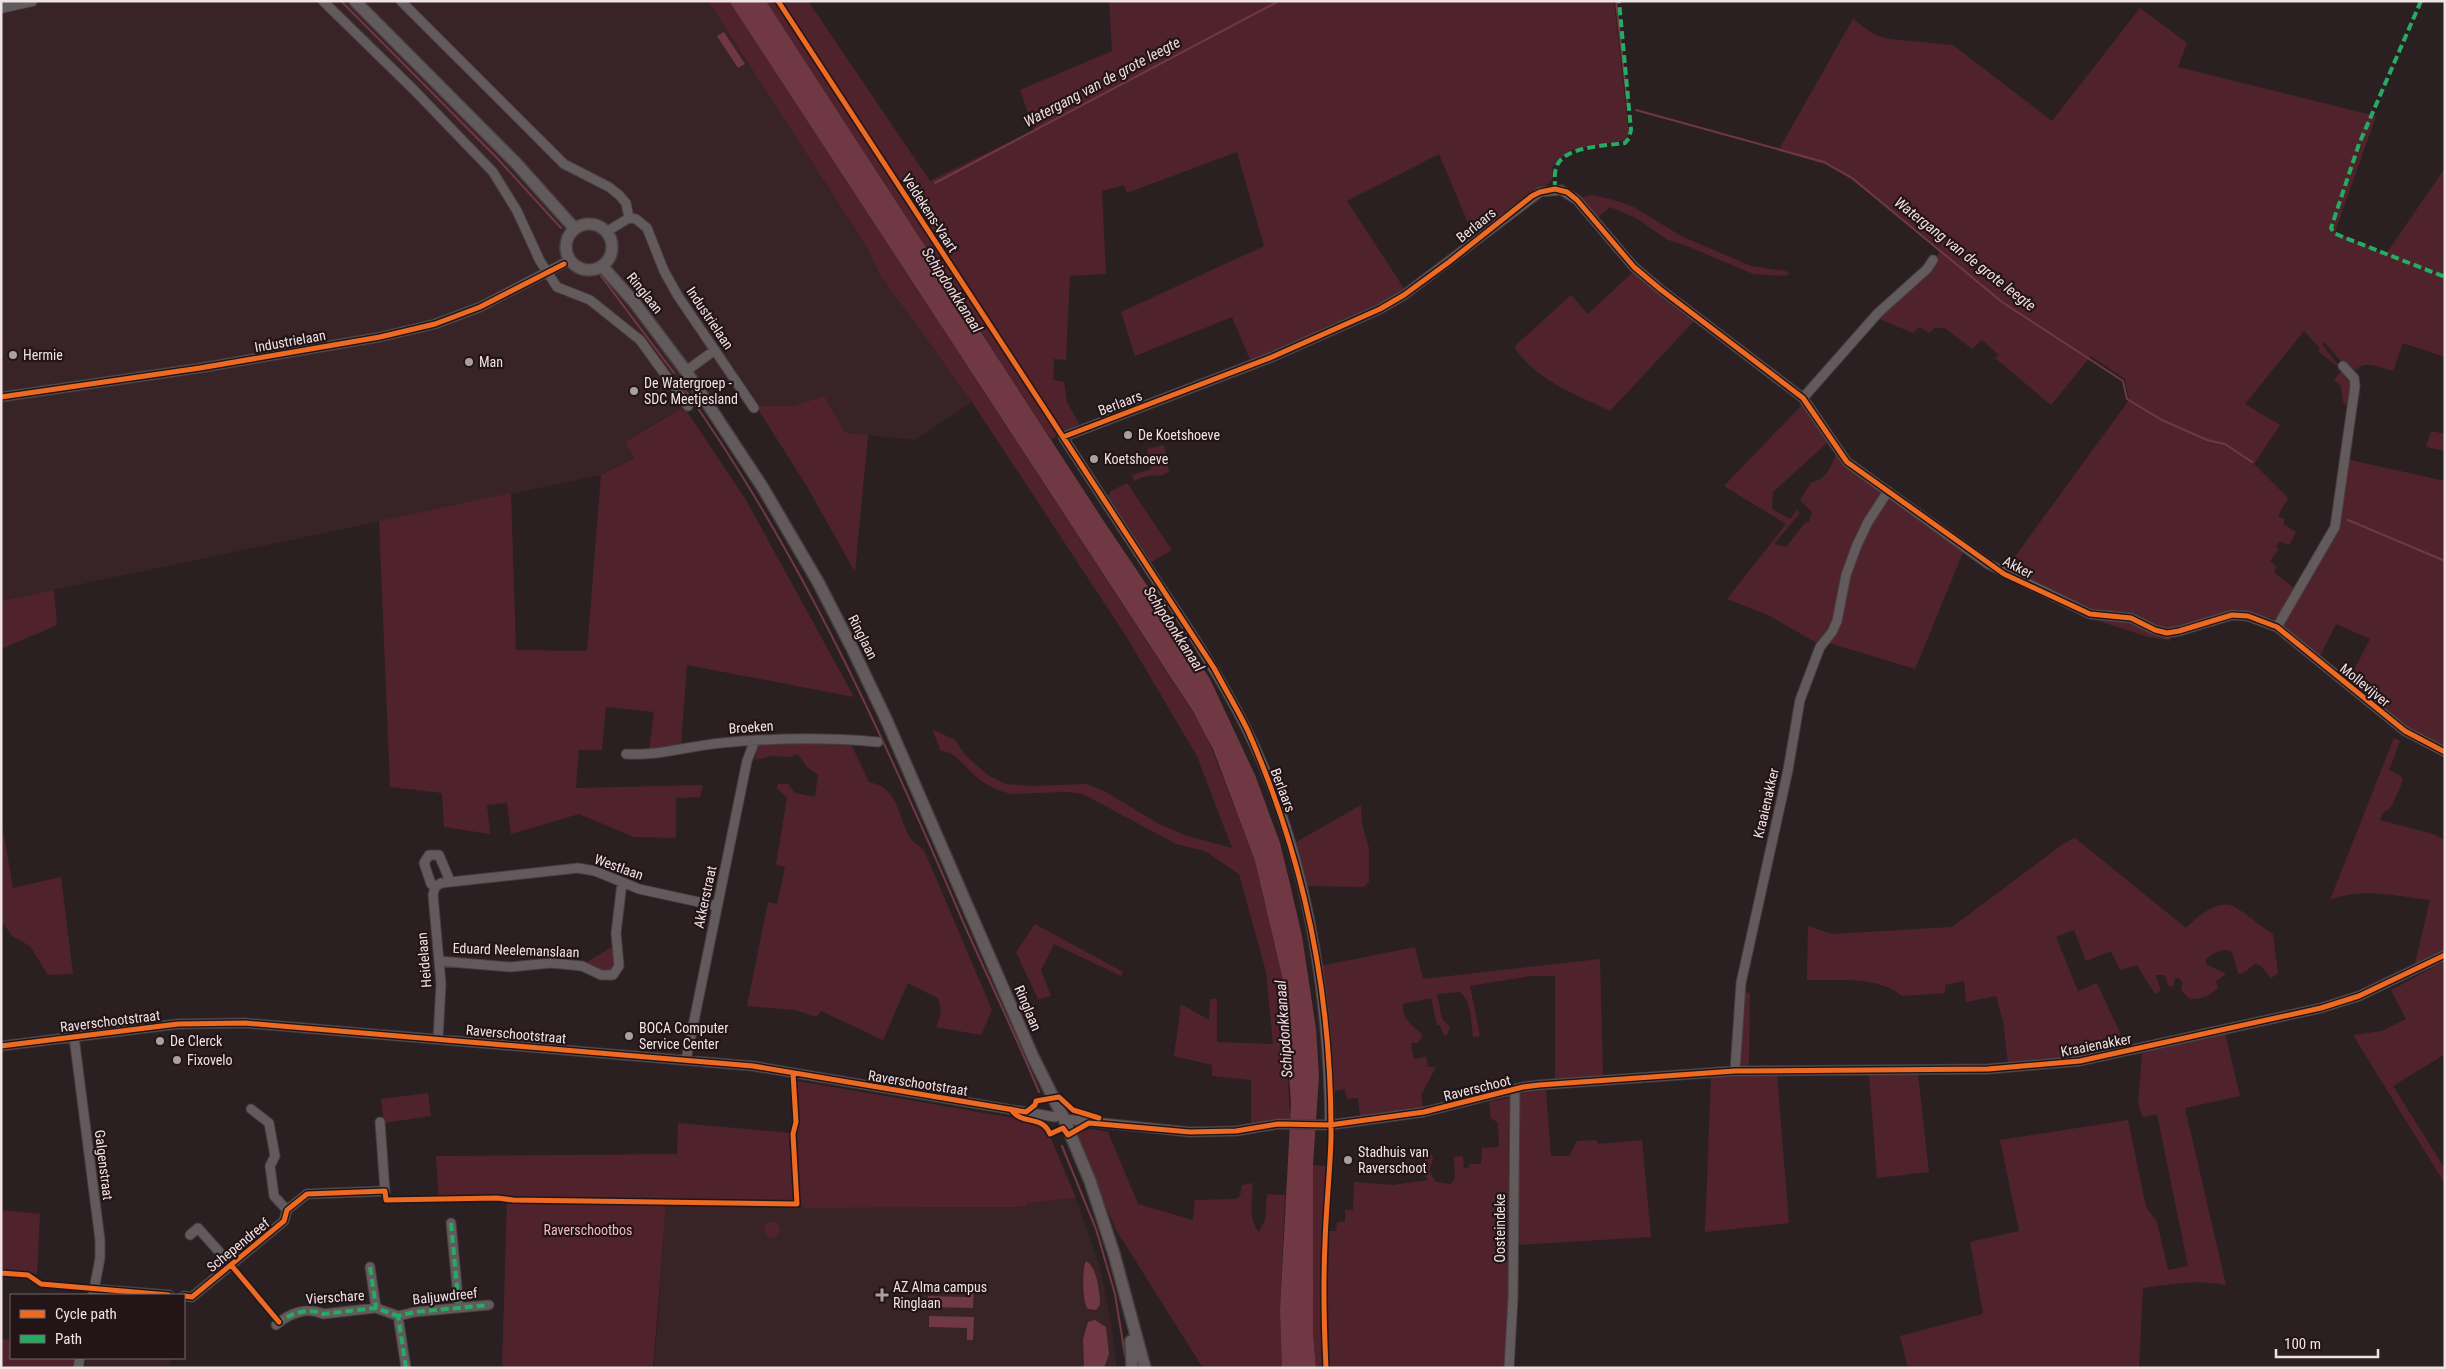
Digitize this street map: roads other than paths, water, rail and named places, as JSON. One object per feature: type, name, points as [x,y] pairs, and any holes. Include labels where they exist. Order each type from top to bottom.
[{"type":"main road","points":[[355,1],[516,163],[575,229]]},
{"type":"main road","points":[[594,225],[606,232],[612,249],[610,256],[602,266],[583,270],[570,260],[566,245],[568,237],[575,229],[594,225]]},
{"type":"main road","name":"Ringlaan","points":[[602,266],[634,302],[686,371],[764,488],[818,582],[886,719],[1060,1122]]},
{"type":"main road","name":"Ringlaan","points":[[1033,1057],[1047,1098],[1090,1181],[1093,1195],[1114,1254],[1145,1368]]},
{"type":"main road","name":"Ringlaan","points":[[1129,1312],[1133,1368]]},
{"type":"main road","points":[[1133,1368],[1145,1368]]},
{"type":"street","points":[[1,8],[32,1]]},
{"type":"street","points":[[323,1],[434,110],[492,172],[518,212],[547,273],[557,287],[590,300],[640,340],[688,406]]},
{"type":"street","points":[[401,1],[564,164],[609,187],[619,195],[626,203],[628,218],[606,232]]},
{"type":"street","name":"Berlaars","points":[[1325,1125],[1329,1068],[1324,1006],[1314,941],[1299,871],[1277,804],[1247,730],[1214,668],[1063,437],[1272,357],[1380,310],[1449,262],[1532,196],[1555,189],[1567,192],[1577,200],[1634,267],[1660,289],[1803,398]]},
{"type":"street","name":"Industrielaan","points":[[628,218],[636,219],[647,228],[669,279],[754,408]]},
{"type":"street","name":"Industrielaan","points":[[1,397],[200,368],[380,337],[435,324],[473,310],[570,260]]},
{"type":"street","points":[[1803,398],[1878,313],[1926,269],[1933,260]]},
{"type":"street","points":[[686,371],[715,350]]},
{"type":"street","points":[[2277,627],[2335,527],[2337,520],[2355,386],[2354,378],[2343,366]]},
{"type":"street","name":"Akker","points":[[1803,398],[1847,462],[1988,564],[2090,614],[2131,618],[2155,630],[2167,633],[2232,616],[2248,616],[2277,627]]},
{"type":"street","name":"Kraaienakker","points":[[1888,491],[1856,545],[1846,575],[1837,621],[1832,632],[1820,647],[1800,700],[1788,770],[1741,983],[1735,1071],[1988,1069],[2045,1066],[2080,1061],[2321,1008],[2358,996],[2445,955]]},
{"type":"street","name":"Mollevijver","points":[[2277,627],[2405,731],[2445,752]]},
{"type":"street","name":"Broeken","points":[[626,754],[646,755],[719,743],[755,740],[832,737],[878,742]]},
{"type":"street","name":"Akkerstraat","points":[[686,1060],[747,761],[755,740]]},
{"type":"street","name":"Westlaan","points":[[442,884],[578,868],[595,871],[622,883],[676,898],[717,906]]},
{"type":"street","name":"Eduard Neelemanslaan","points":[[439,961],[510,967],[551,964],[582,966],[601,975],[613,975],[619,966],[616,933],[622,883]]},
{"type":"street","name":"Heidelaan","points":[[438,1039],[441,994],[433,895],[442,884]]},
{"type":"street","name":"Raverschootstraat","points":[[1,1046],[178,1024],[217,1022],[686,1060],[776,1070],[1060,1122],[1190,1132],[1236,1132],[1284,1124]]},
{"type":"street","name":"Galgenstraat","points":[[74,1037],[100,1240],[100,1258],[93,1292]]},
{"type":"street","name":"Raverschoot","points":[[1284,1124],[1325,1125],[1424,1112],[1515,1089],[1539,1085],[1735,1071]]},
{"type":"street","name":"Oosteindeke","points":[[1509,1368],[1513,1298],[1515,1089]]},
{"type":"street","points":[[251,1109],[269,1123],[275,1156],[270,1166],[274,1196],[287,1210]]},
{"type":"street","name":"Schependreef","points":[[185,1296],[192,1297],[284,1221],[287,1210],[307,1194],[386,1191],[380,1122]]},
{"type":"street","points":[[451,1223],[459,1308]]},
{"type":"street","points":[[190,1235],[198,1228],[231,1265]]},
{"type":"street","points":[[370,1267],[376,1308]]},
{"type":"street","points":[[93,1292],[144,1294]]},
{"type":"street","name":"Baljuwdreef","points":[[406,1368],[398,1316],[489,1305]]},
{"type":"street","name":"Vierschare","points":[[276,1325],[287,1315],[316,1311],[323,1314],[376,1308],[398,1316]]},
{"type":"water","name":"Schipdonkkanaal","points":[[729,1],[766,1],[1103,520],[1210,679],[1255,775],[1280,843],[1290,884],[1302,936],[1316,1029],[1319,1076],[1313,1165],[1313,1334],[1316,1368],[1282,1368],[1280,1310],[1291,1104],[1283,980],[1255,861],[1213,749],[1194,713]]},
{"type":"water","points":[[724,32],[745,64],[738,68],[717,36]]},
{"type":"water","points":[[1086,1261],[1093,1268],[1097,1281],[1100,1305],[1096,1310],[1088,1309],[1086,1306],[1083,1278]]},
{"type":"water","points":[[968,1285],[974,1285],[973,1308],[928,1307],[928,1296],[967,1297]]},
{"type":"water","points":[[929,1316],[974,1317],[973,1340],[967,1340],[967,1328],[929,1327]]},
{"type":"water","points":[[1095,1320],[1106,1327],[1109,1354],[1104,1368],[1084,1368],[1083,1339],[1088,1322]]},
{"type":"waterway","points":[[341,1],[496,157],[561,228]]},
{"type":"waterway","name":"Watergang van de grote leegte","points":[[935,183],[1279,1]]},
{"type":"waterway","name":"Watergang van de grote leegte","points":[[1616,1],[1628,108]]},
{"type":"waterway","name":"Watergang van de grote leegte","points":[[1636,110],[1824,162],[1852,178],[2002,302],[2123,381],[2127,399],[2162,420],[2207,440],[2225,444],[2252,462]]},
{"type":"waterway","points":[[601,276],[674,373]]},
{"type":"waterway","points":[[681,384],[724,447],[764,513],[802,579],[837,646],[903,784],[1039,1092]]},
{"type":"waterway","name":"Watergang van de grote leegte","points":[[2348,520],[2445,561]]},
{"type":"waterway","points":[[1062,1146],[1096,1229],[1115,1294],[1125,1355]]},
{"type":"place","name":"Hermie","points":[[13,355]]},
{"type":"place","name":"Man","points":[[469,362]]},
{"type":"place","name":"De Watergroep - SDC Meetjesland","points":[[634,391]]},
{"type":"place","name":"De Koetshoeve","points":[[1128,435]]},
{"type":"place","name":"Koetshoeve","points":[[1094,459]]},
{"type":"place","name":"BOCA Computer Service Center","points":[[629,1036]]},
{"type":"place","name":"De Clerck","points":[[160,1041]]},
{"type":"place","name":"Fixovelo","points":[[177,1060]]},
{"type":"place","name":"Stadhuis van Raverschoot","points":[[1348,1160]]},
{"type":"place","name":"AZ Alma campus Ringlaan","points":[[882,1295]]},
{"type":"park label","name":"Raverschootbos","points":[[588,1230]]}]
